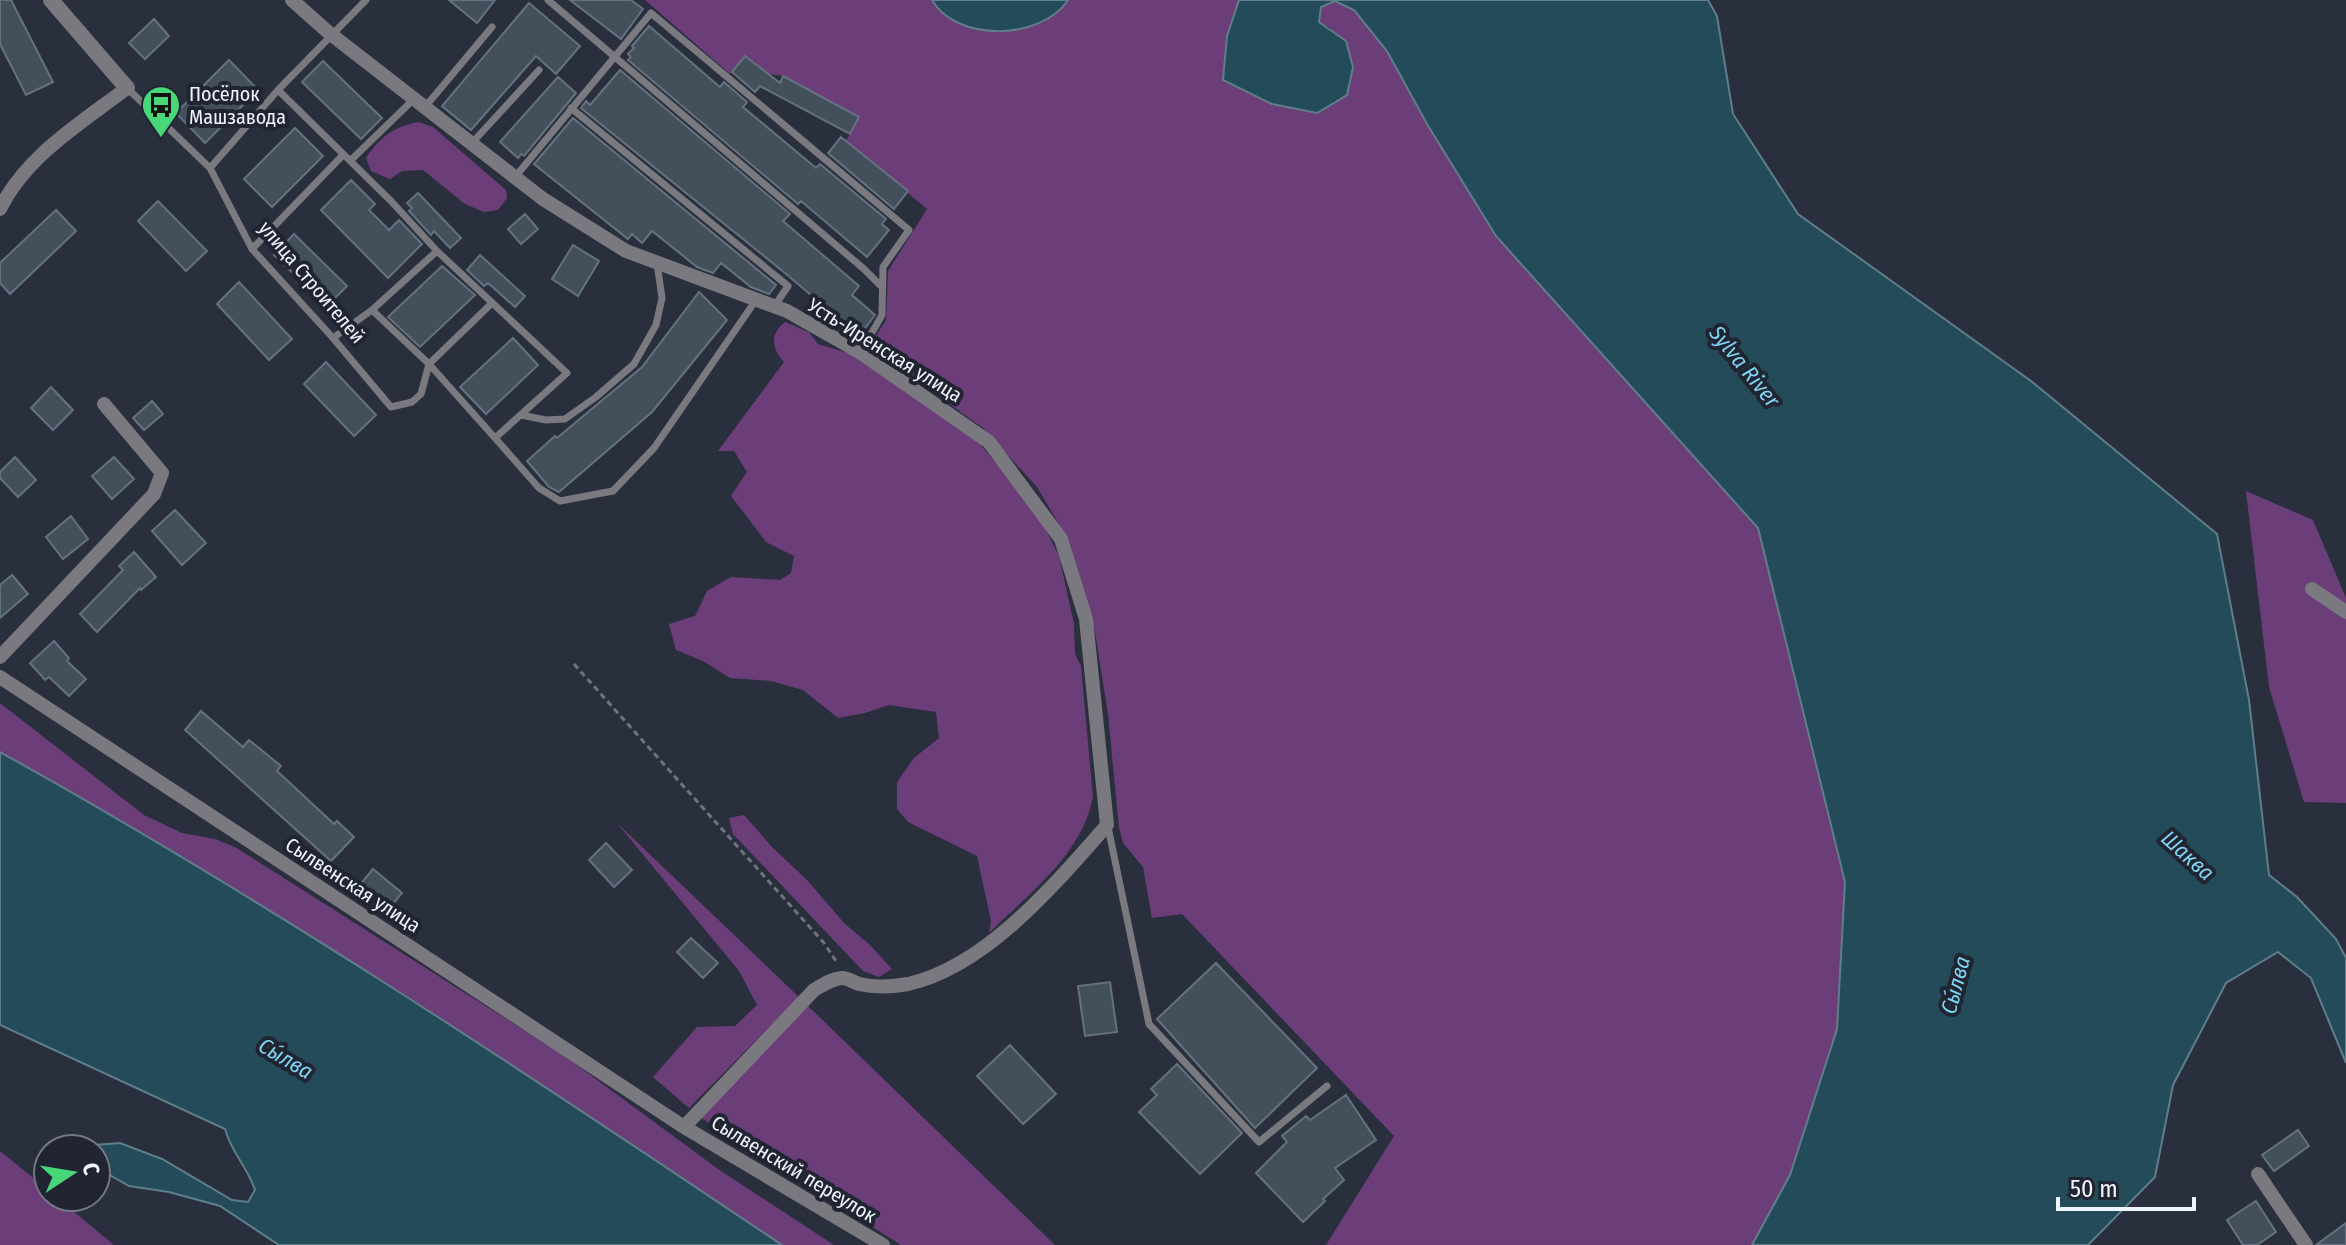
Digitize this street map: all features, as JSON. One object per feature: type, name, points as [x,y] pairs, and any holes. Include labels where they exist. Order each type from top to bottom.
[{"type":"street","name":"улица Строителей","points":[[51,0],[127,88]]},
{"type":"street","name":"Усть-Иренская улица","points":[[292,0],[332,36],[543,199],[626,251],[774,307],[861,353],[989,442],[1061,539],[1086,619],[1107,825]]},
{"type":"street","points":[[0,209],[17,179],[56,141],[127,88]]},
{"type":"street","points":[[0,657],[154,494],[162,473],[104,404]]},
{"type":"street","points":[[2312,589],[2346,612]]},
{"type":"street","name":"Сылвенская улица","points":[[0,677],[684,1127]]},
{"type":"street","points":[[684,1127],[814,990],[829,981],[844,978],[871,986],[891,987],[915,982],[957,963],[1029,911],[1059,882],[1107,825]]},
{"type":"street","name":"Сылвенский переулок","points":[[684,1127],[883,1245]]},
{"type":"street","points":[[2258,1174],[2306,1245]]},
{"type":"lane","points":[[210,168],[278,90],[366,0]]},
{"type":"lane","points":[[548,0],[882,287]]},
{"type":"lane","points":[[515,177],[651,13],[909,230],[883,267],[882,315],[861,353]]},
{"type":"lane","points":[[350,161],[420,103],[492,27]]},
{"type":"lane","points":[[471,144],[539,70]]},
{"type":"lane","name":"улица Строителей","points":[[127,88],[210,168],[252,249],[391,407],[412,402],[421,394],[429,364]]},
{"type":"lane","points":[[278,90],[437,251],[567,373],[495,438]]},
{"type":"lane","points":[[571,108],[788,286],[774,307]]},
{"type":"lane","points":[[252,249],[343,155]]},
{"type":"lane","points":[[333,338],[372,310],[437,251]]},
{"type":"lane","points":[[521,415],[546,420],[565,419],[634,364],[656,325],[662,298],[657,263]]},
{"type":"lane","points":[[372,310],[429,364],[539,488],[560,501],[613,491],[654,448],[756,300]]},
{"type":"lane","points":[[429,364],[492,303]]},
{"type":"lane","points":[[1107,825],[1149,1024],[1259,1142],[1327,1086]]},
{"type":"path","points":[[574,664],[824,943],[838,962],[844,978]]},
{"type":"shaded area","points":[[645,0],[932,0],[954,20],[981,28],[1063,7],[1068,0],[1239,0],[1227,36],[1332,29],[1319,22],[1321,7],[1335,1],[1354,10],[1387,51],[1427,125],[1496,236],[1758,528],[1845,882],[1837,1028],[1790,1175],[1752,1245],[1326,1245],[1394,1136],[1182,914],[1152,918],[1143,867],[1123,843],[1119,828],[1108,714],[1095,632],[1069,541],[1037,487],[983,428],[869,347],[886,320],[888,271],[927,209],[846,141],[859,117],[783,76],[769,74],[745,56],[730,74]]},
{"type":"shaded area","points":[[419,122],[433,127],[506,190],[507,198],[498,210],[484,212],[465,204],[423,170],[402,171],[390,179],[371,171],[366,158],[376,144],[395,130]]},
{"type":"shaded area","points":[[785,322],[809,332],[818,344],[861,357],[981,445],[1039,516],[1059,556],[1074,624],[1075,654],[1081,666],[1093,797],[1087,818],[1066,855],[989,933],[991,921],[977,856],[908,822],[897,809],[897,782],[914,758],[939,738],[936,712],[889,705],[838,718],[803,690],[771,681],[730,678],[703,661],[676,650],[669,624],[695,616],[707,591],[731,577],[780,580],[791,573],[794,556],[766,542],[731,496],[747,472],[734,451],[718,451],[784,362],[777,352],[774,337]]},
{"type":"shaded area","points":[[2246,491],[2313,520],[2346,598],[2346,803],[2304,802],[2269,687]]},
{"type":"shaded area","points":[[0,703],[144,815],[182,833],[215,839],[235,847],[566,1057],[718,1169],[834,1245],[782,1245],[396,990],[200,868],[0,752]]},
{"type":"shaded area","points":[[744,815],[845,924],[892,969],[879,977],[863,971],[733,834],[729,818]]},
{"type":"shaded area","points":[[617,823],[799,997],[689,1108],[653,1077],[697,1027],[735,1026],[757,1005],[739,971]]},
{"type":"shaded area","points":[[806,1004],[1055,1245],[901,1245],[701,1118]]},
{"type":"shaded area","points":[[0,1151],[32,1177],[32,1213],[75,1213],[114,1245],[0,1245]]},
{"type":"water","points":[[932,0],[1068,0],[1056,13],[1039,23],[1000,31],[960,24],[944,14]]},
{"type":"water","points":[[1239,0],[1708,0],[1717,16],[1733,114],[1798,214],[2031,381],[2217,534],[2249,700],[2269,875],[2297,897],[2336,939],[2346,958],[2346,1063],[2311,978],[2278,952],[2226,983],[2173,1085],[2155,1177],[2088,1245],[1752,1245],[1790,1175],[1837,1029],[1845,882],[1758,528],[1496,236],[1427,124],[1387,51],[1354,10],[1335,1],[1321,7],[1319,22],[1346,41],[1353,67],[1347,95],[1317,113],[1272,104],[1223,80],[1227,36]]},
{"type":"water","name":"Сы́лва","points":[[0,752],[200,868],[396,990],[782,1245],[279,1245],[220,1206],[169,1192],[129,1186],[112,1176],[112,1144],[120,1143],[162,1159],[232,1200],[248,1202],[255,1190],[225,1129],[0,1025]]},
{"type":"building","points":[[0,0],[11,0],[53,82],[26,95],[0,44]]},
{"type":"building","points":[[449,0],[495,0],[477,23]]},
{"type":"building","points":[[570,0],[631,0],[643,9],[621,39]]},
{"type":"building","points":[[529,3],[580,46],[556,74],[536,56],[471,130],[442,106]]},
{"type":"building","points":[[154,19],[169,36],[145,59],[129,43]]},
{"type":"building","points":[[649,26],[720,87],[724,82],[747,102],[743,107],[816,168],[820,164],[886,219],[882,224],[889,230],[867,257],[801,201],[798,204],[628,60],[631,57],[628,54],[634,48],[632,46]]},
{"type":"building","points":[[745,56],[780,83],[783,76],[859,117],[850,134],[760,86],[755,92],[732,72]]},
{"type":"building","points":[[229,60],[258,90],[205,143],[176,113]]},
{"type":"building","points":[[323,61],[382,118],[361,139],[302,82]]},
{"type":"building","points":[[620,70],[790,214],[783,221],[859,286],[852,295],[875,315],[859,336],[581,108],[586,101],[590,105]]},
{"type":"building","points":[[558,77],[576,93],[524,156],[521,154],[518,158],[500,142]]},
{"type":"building","points":[[573,118],[776,285],[769,294],[751,287],[721,263],[713,273],[697,267],[652,231],[642,243],[632,234],[628,239],[534,164]]},
{"type":"building","points":[[295,128],[323,156],[272,207],[244,179]]},
{"type":"building","points":[[841,137],[908,191],[894,209],[828,153]]},
{"type":"building","points":[[351,180],[375,204],[369,210],[389,230],[399,220],[422,244],[388,278],[321,210]]},
{"type":"building","points":[[418,193],[461,238],[450,248],[434,231],[431,235],[409,211],[412,208],[407,203]]},
{"type":"building","points":[[158,201],[207,251],[186,271],[138,221]]},
{"type":"building","points":[[56,210],[76,231],[10,294],[0,283],[0,263]]},
{"type":"building","points":[[525,214],[538,229],[521,244],[508,229]]},
{"type":"building","points":[[294,234],[347,286],[327,306],[274,255]]},
{"type":"building","points":[[573,245],[599,261],[578,296],[552,279]]},
{"type":"building","points":[[480,255],[525,296],[515,307],[488,283],[484,286],[467,270]]},
{"type":"building","points":[[442,266],[475,295],[420,347],[388,317]]},
{"type":"building","points":[[239,282],[292,339],[269,360],[217,304]]},
{"type":"building","points":[[699,292],[727,320],[652,412],[559,492],[549,487],[527,461],[642,367]]},
{"type":"building","points":[[513,338],[538,365],[486,414],[460,387]]},
{"type":"building","points":[[326,362],[376,415],[354,436],[304,384]]},
{"type":"building","points":[[51,387],[73,410],[53,430],[31,408]]},
{"type":"building","points":[[152,401],[163,414],[144,430],[133,418]]},
{"type":"building","points":[[15,457],[36,480],[18,497],[0,478],[0,472]]},
{"type":"building","points":[[114,457],[134,479],[112,499],[92,476]]},
{"type":"building","points":[[175,510],[206,543],[182,565],[152,531]]},
{"type":"building","points":[[71,516],[88,539],[63,559],[46,537]]},
{"type":"building","points":[[134,552],[156,577],[140,588],[97,632],[80,614],[123,570],[119,566]]},
{"type":"building","points":[[12,575],[28,594],[0,618],[0,585]]},
{"type":"building","points":[[54,641],[69,658],[67,661],[86,679],[69,696],[49,677],[45,680],[30,663]]},
{"type":"building","points":[[201,711],[243,747],[249,740],[281,766],[277,771],[334,824],[337,821],[354,837],[331,861],[185,730]]},
{"type":"building","points":[[606,843],[632,870],[614,887],[589,860]]},
{"type":"building","points":[[373,869],[402,893],[387,911],[358,887]]},
{"type":"building","points":[[691,938],[718,963],[703,978],[677,952]]},
{"type":"building","points":[[1216,963],[1317,1068],[1255,1128],[1157,1019]]},
{"type":"building","points":[[1110,982],[1117,1032],[1085,1036],[1078,986]]},
{"type":"building","points":[[1010,1045],[1056,1094],[1023,1124],[977,1076]]},
{"type":"building","points":[[1177,1064],[1242,1133],[1200,1174],[1139,1112],[1157,1095],[1151,1089]]},
{"type":"building","points":[[1346,1095],[1376,1140],[1335,1168],[1344,1180],[1303,1222],[1256,1173],[1287,1142],[1282,1136],[1306,1116],[1310,1120]]},
{"type":"building","points":[[2298,1130],[2309,1146],[2274,1171],[2262,1155]]},
{"type":"building","points":[[2256,1201],[2276,1232],[2257,1245],[2243,1245],[2227,1220]]},
{"type":"building","points":[[2346,1223],[2346,1245],[2316,1245]]},
{"type":"place","name":"Посёлок Машзавода","points":[[161,139]]},
{"type":"water label","name":"Sylva River","points":[[1745,366]]},
{"type":"water label","name":"Шаква","points":[[2188,855]]}]
